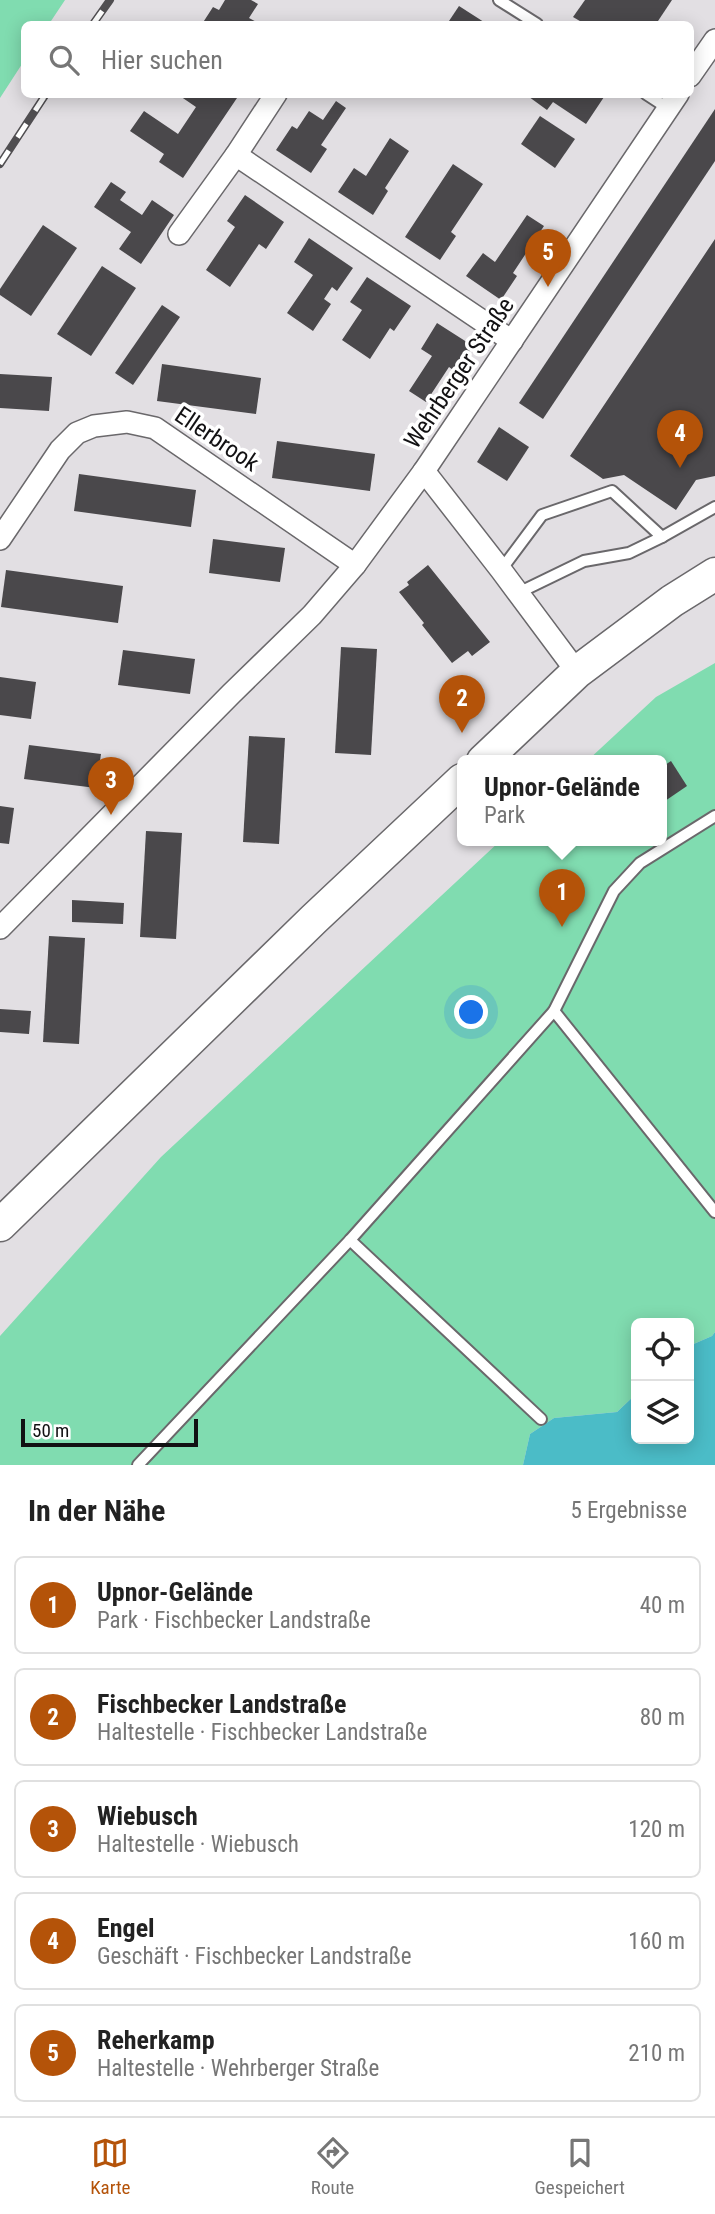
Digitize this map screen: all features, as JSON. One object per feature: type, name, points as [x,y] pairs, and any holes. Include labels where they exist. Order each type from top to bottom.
[{"type":"main road","points":[[488,755],[577,672],[672,601],[715,574]]},
{"type":"main road","points":[[0,1225],[314,919],[457,785]]},
{"type":"street","points":[[694,72],[715,40]]},
{"type":"street","points":[[179,234],[273,98]]},
{"type":"street","name":"Wehrberger Straße","points":[[577,672],[424,471],[674,102]]},
{"type":"street","points":[[236,155],[512,341]]},
{"type":"street","name":"Ellerbrook","points":[[0,539],[60,450],[77,433],[94,426],[127,422],[155,428],[355,565]]},
{"type":"street","points":[[0,928],[312,615],[355,565],[424,471]]},
{"type":"lane","points":[[499,0],[532,21]]},
{"type":"lane","points":[[501,570],[542,515],[612,491],[662,537]]},
{"type":"lane","points":[[518,593],[584,561],[629,554],[715,508]]},
{"type":"lane","points":[[138,1465],[350,1240],[554,1011],[614,891],[640,863],[715,816]]},
{"type":"lane","points":[[554,1011],[715,1212]]},
{"type":"lane","points":[[350,1240],[541,1419]]},
{"type":"green space","points":[[0,0],[65,0],[51,21],[21,21],[21,66],[0,98]]},
{"type":"green space","points":[[715,663],[715,1332],[712,1336],[694,1344],[694,1318],[631,1318],[631,1399],[617,1412],[554,1418],[530,1434],[523,1465],[0,1465],[0,1336],[161,1157],[495,846],[667,846],[667,755],[593,755],[656,697]]},
{"type":"water","points":[[715,1332],[715,1465],[523,1465],[530,1434],[554,1418],[617,1412],[631,1399],[631,1444],[694,1444],[694,1344]]},
{"type":"building","points":[[225,0],[251,0],[258,4],[249,18],[254,21],[204,21],[213,7],[219,10]]},
{"type":"building","points":[[585,0],[672,0],[658,21],[580,21],[573,17]]},
{"type":"building","points":[[459,6],[482,21],[449,21]]},
{"type":"building","points":[[183,98],[237,98],[183,178],[159,162],[164,154],[130,131],[144,111],[178,134],[196,107]]},
{"type":"building","points":[[530,98],[603,98],[586,124],[553,102],[547,110]]},
{"type":"building","points":[[336,101],[346,108],[321,145],[327,149],[311,173],[276,150],[292,126],[297,129],[309,111],[323,120]]},
{"type":"building","points":[[715,109],[715,161],[543,419],[519,403]]},
{"type":"building","points":[[540,116],[575,139],[555,168],[521,144]]},
{"type":"building","points":[[390,138],[409,151],[385,188],[388,191],[373,215],[338,192],[354,168],[366,176]]},
{"type":"building","points":[[453,164],[483,184],[451,232],[456,236],[440,260],[405,237]]},
{"type":"building","points":[[111,182],[126,192],[120,200],[142,215],[152,200],[174,215],[141,264],[119,249],[131,232],[94,207]]},
{"type":"building","points":[[245,195],[284,222],[266,249],[259,244],[230,287],[206,270],[235,227],[227,221]]},
{"type":"building","points":[[527,215],[544,226],[513,273],[517,276],[501,300],[466,276],[483,253],[495,262]]},
{"type":"building","points":[[43,225],[77,248],[31,316],[0,295],[0,289]]},
{"type":"building","points":[[309,238],[353,268],[337,291],[332,287],[324,299],[331,304],[313,331],[287,313],[313,275],[294,262]]},
{"type":"building","points":[[715,239],[715,476],[696,480],[676,510],[624,475],[603,479],[570,456]]},
{"type":"building","points":[[102,266],[136,288],[91,356],[57,334]]},
{"type":"building","points":[[367,277],[411,306],[394,331],[390,328],[370,359],[342,340],[362,310],[350,302]]},
{"type":"building","points":[[162,305],[180,317],[133,385],[115,373]]},
{"type":"building","points":[[437,323],[473,346],[456,372],[449,367],[426,402],[409,391],[432,356],[421,349]]},
{"type":"building","points":[[162,364],[261,378],[256,414],[157,401]]},
{"type":"building","points":[[0,374],[52,377],[49,411],[0,408]]},
{"type":"building","points":[[499,427],[529,447],[507,481],[477,462]]},
{"type":"building","points":[[277,441],[375,454],[370,491],[272,478]]},
{"type":"building","points":[[79,474],[196,490],[191,527],[74,511]]},
{"type":"building","points":[[213,539],[285,548],[280,582],[209,573]]},
{"type":"building","points":[[428,565],[490,642],[472,656],[468,651],[452,663],[399,592]]},
{"type":"building","points":[[6,570],[123,586],[118,623],[1,607]]},
{"type":"building","points":[[341,647],[377,649],[371,755],[335,753]]},
{"type":"building","points":[[123,650],[195,659],[190,694],[118,685]]},
{"type":"building","points":[[0,677],[36,682],[31,719],[0,715]]},
{"type":"building","points":[[249,736],[285,738],[279,844],[243,842]]},
{"type":"building","points":[[29,745],[101,754],[96,788],[24,779]]},
{"type":"building","points":[[671,761],[687,786],[667,800],[667,764]]},
{"type":"building","points":[[0,806],[14,808],[9,844],[0,843]]},
{"type":"building","points":[[146,831],[182,833],[176,939],[140,937]]},
{"type":"building","points":[[72,900],[124,903],[123,924],[72,922]]},
{"type":"building","points":[[49,936],[85,938],[79,1044],[43,1042]]},
{"type":"building","points":[[0,1009],[31,1011],[29,1034],[0,1032]]},
{"type":"railway","points":[[95,21],[110,0]]},
{"type":"railway","points":[[0,164],[43,98]]},
{"type":"place","name":"Reherkamp","points":[[548,287]]},
{"type":"place","name":"Engel","points":[[680,468]]},
{"type":"place","name":"Fischbecker Landstraße","points":[[462,733]]},
{"type":"place","name":"Wiebusch","points":[[111,815]]},
{"type":"place","name":"Upnor-Gelände","points":[[562,927]]}]
